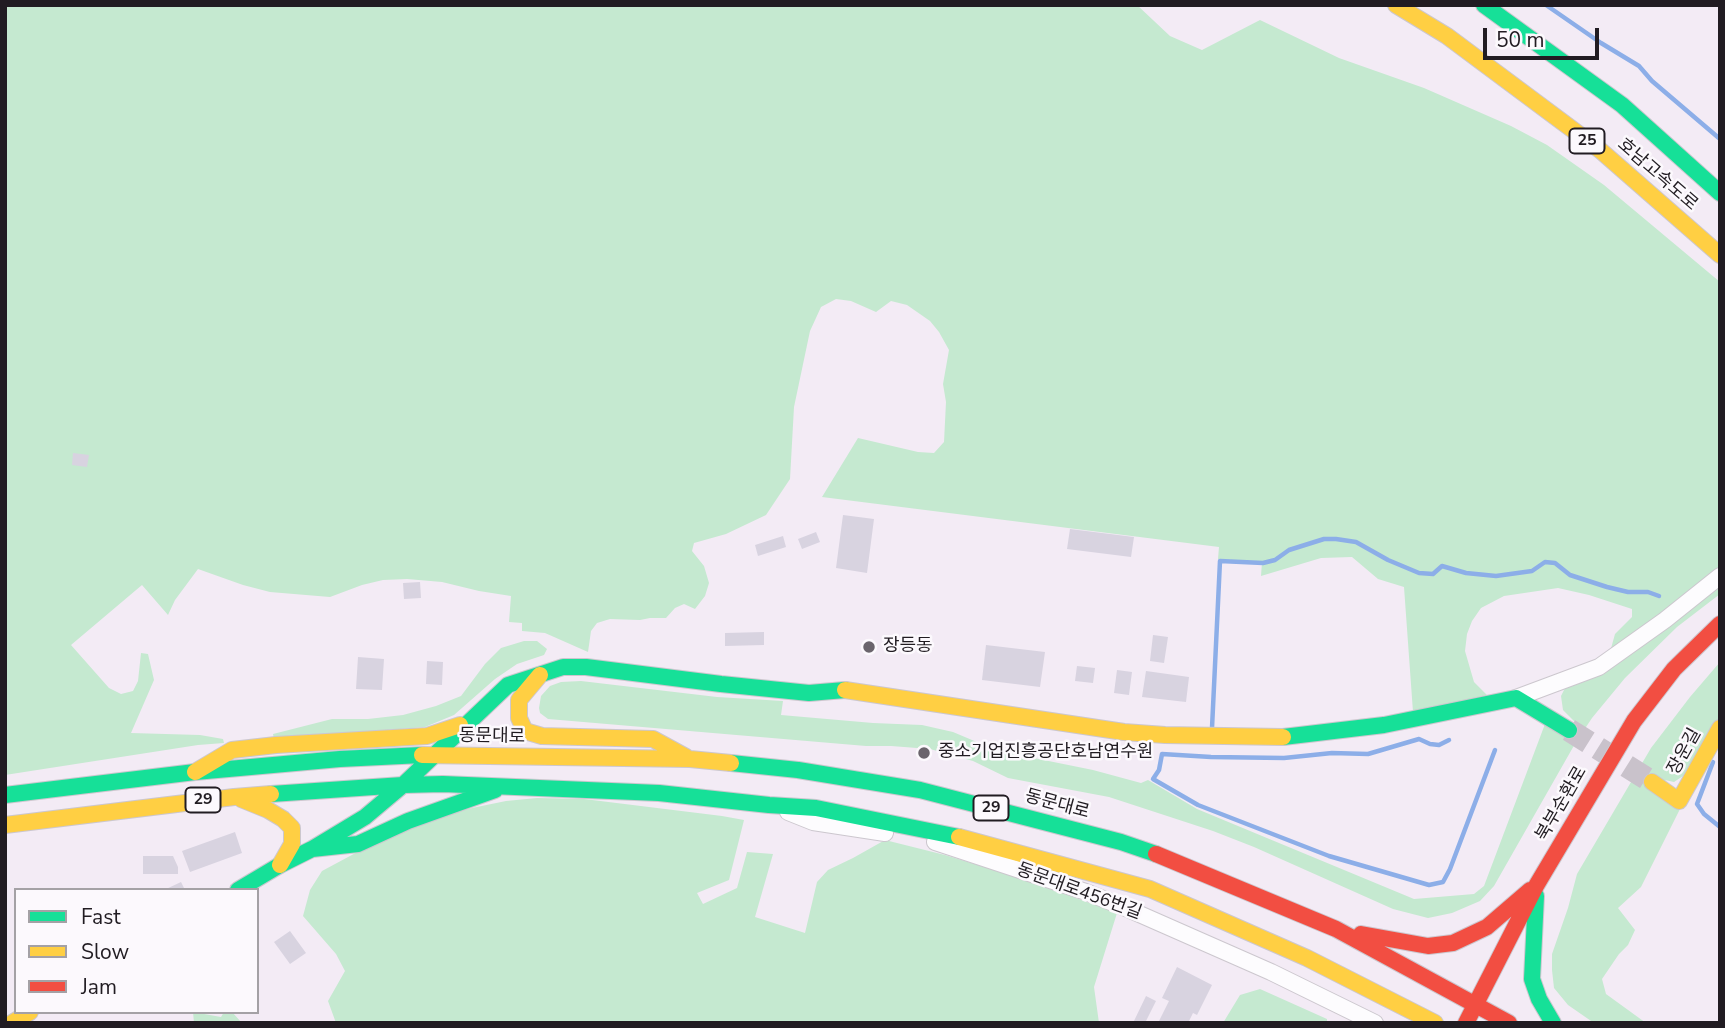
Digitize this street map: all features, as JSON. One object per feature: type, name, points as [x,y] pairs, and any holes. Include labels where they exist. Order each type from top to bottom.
[{"type":"main road","name":"호남고속도로","points":[[1396,5],[1447,36],[1600,150],[1720,255]]},
{"type":"main road","name":"호남고속도로","points":[[1484,5],[1622,104],[1720,193]]},
{"type":"main road","name":"북부순환로","points":[[1466,1023],[1536,886],[1634,721],[1674,668],[1720,624]]},
{"type":"main road","points":[[241,888],[365,817],[508,685],[563,667],[586,667],[809,694],[849,690],[1124,732],[1271,738],[1384,725],[1516,698],[1569,730]]},
{"type":"main road","points":[[540,675],[519,700],[519,718],[525,731],[542,736],[653,740],[690,759]]},
{"type":"main road","points":[[195,772],[232,750],[427,736],[469,721]]},
{"type":"main road","name":"장운길","points":[[1652,782],[1679,802],[1720,728]]},
{"type":"main road","name":"동문대로","points":[[5,794],[195,772],[340,759],[432,755],[690,759],[798,770],[920,790],[1133,847],[1336,929],[1509,1023]]},
{"type":"main road","name":"29","points":[[5,825],[234,797],[402,785],[506,786],[659,793],[816,808],[966,838],[1150,889],[1307,958],[1435,1023]]},
{"type":"main road","points":[[312,849],[358,844],[408,821],[506,786]]},
{"type":"main road","points":[[234,797],[268,810],[292,828],[292,844],[280,865]]},
{"type":"main road","points":[[1336,929],[1428,946],[1453,943],[1487,927],[1536,886]]},
{"type":"main road","points":[[1536,886],[1532,979],[1539,999],[1553,1023]]},
{"type":"street","points":[[1516,698],[1599,667],[1665,620],[1720,576]]},
{"type":"street","name":"동문대로456번길","points":[[769,805],[813,822],[934,841],[1086,892],[1271,972],[1375,1023]]},
{"type":"green space","points":[[5,5],[1137,5],[1170,36],[1202,50],[1260,20],[1339,58],[1424,88],[1511,126],[1547,145],[1604,185],[1720,282],[1720,570],[1610,652],[1615,634],[1632,617],[1632,609],[1558,588],[1504,596],[1481,608],[1467,634],[1465,651],[1474,682],[1487,695],[1413,712],[1404,587],[1378,579],[1352,557],[1321,558],[1261,576],[1262,562],[1218,559],[1219,547],[822,497],[858,438],[918,452],[934,453],[944,442],[946,402],[943,384],[949,350],[939,332],[930,321],[907,305],[891,301],[876,312],[851,301],[836,299],[821,307],[810,331],[794,407],[790,479],[766,515],[726,534],[694,543],[692,551],[704,566],[709,583],[705,596],[695,609],[684,604],[675,608],[666,618],[610,619],[597,623],[591,631],[588,652],[545,633],[522,631],[522,623],[509,622],[511,596],[442,582],[407,579],[383,580],[330,597],[270,592],[198,569],[175,600],[168,615],[142,585],[71,645],[109,688],[121,694],[133,691],[138,681],[141,653],[148,654],[154,680],[131,733],[200,735],[223,739],[224,743],[5,775]]},
{"type":"green space","points":[[1720,583],[1720,594],[1677,627],[1625,678],[1592,718],[1494,886],[1480,901],[1452,913],[1428,918],[1393,909],[1213,831],[1109,797],[1008,778],[973,761],[930,749],[548,719],[540,713],[539,708],[541,696],[550,686],[561,682],[581,681],[717,697],[783,701],[781,715],[922,725],[953,732],[991,748],[1019,755],[1141,783],[1148,780],[1197,809],[1414,899],[1474,894],[1484,886],[1545,724],[1577,724],[1563,710],[1561,696],[1566,686]]},
{"type":"green space","points":[[524,641],[537,641],[547,649],[544,655],[517,664],[495,679],[454,715],[425,727],[274,739],[273,734],[332,719],[403,715],[436,706],[461,696],[501,648]]},
{"type":"green space","points":[[1720,662],[1720,716],[1683,776],[1674,782],[1665,780],[1680,809],[1641,887],[1618,908],[1635,930],[1628,945],[1602,979],[1606,994],[1646,1023],[1594,1023],[1568,1005],[1554,988],[1552,954],[1577,874],[1651,748]]},
{"type":"green space","points":[[537,798],[584,799],[744,820],[729,880],[697,893],[703,904],[737,888],[747,852],[773,854],[755,917],[805,933],[817,882],[828,870],[885,840],[1024,879],[1117,913],[1094,987],[1099,1023],[336,1023],[328,1001],[345,971],[336,954],[303,916],[310,890],[322,871],[404,827],[472,808]]},
{"type":"green space","points":[[1260,989],[1327,1019],[1327,1023],[1223,1023],[1240,995]]},
{"type":"green space","points":[[193,1014],[221,1017],[223,1014],[234,1014],[242,1023],[194,1023]]},
{"type":"building","points":[[73,453],[89,455],[87,467],[72,465]]},
{"type":"building","points":[[843,515],[874,519],[867,573],[836,568]]},
{"type":"building","points":[[1070,529],[1134,537],[1131,557],[1067,549]]},
{"type":"building","points":[[816,532],[820,542],[802,549],[798,539]]},
{"type":"building","points":[[783,536],[786,547],[758,556],[755,545]]},
{"type":"building","points":[[420,582],[421,598],[404,599],[403,583]]},
{"type":"building","points":[[764,632],[764,645],[725,646],[725,633]]},
{"type":"building","points":[[1153,635],[1168,637],[1164,663],[1150,661]]},
{"type":"building","points":[[986,645],[1045,652],[1040,687],[982,680]]},
{"type":"building","points":[[358,657],[384,659],[382,690],[356,689]]},
{"type":"building","points":[[427,661],[443,662],[442,685],[426,684]]},
{"type":"building","points":[[1077,666],[1095,668],[1093,683],[1075,681]]},
{"type":"building","points":[[1117,670],[1132,672],[1129,695],[1114,693]]},
{"type":"building","points":[[1146,671],[1189,677],[1186,702],[1142,697]]},
{"type":"building","points":[[235,832],[242,853],[190,872],[182,851]]},
{"type":"building","points":[[143,856],[173,856],[178,874],[143,874]]},
{"type":"building","points":[[181,882],[184,888],[168,888]]},
{"type":"building","points":[[290,931],[306,953],[290,964],[274,942]]},
{"type":"building","points":[[1177,967],[1212,985],[1197,1015],[1193,1013],[1188,1023],[1158,1023],[1169,1001],[1162,998]]},
{"type":"building","points":[[1146,996],[1156,1001],[1145,1023],[1133,1023]]},
{"type":"waterway","points":[[1546,5],[1639,66],[1652,81],[1720,139]]},
{"type":"waterway","points":[[1212,728],[1220,561],[1263,563],[1275,560],[1289,550],[1324,539],[1336,539],[1356,542],[1419,573],[1433,574],[1442,566],[1466,573],[1496,576],[1532,571],[1545,562],[1555,563],[1570,575],[1607,587],[1659,596]]},
{"type":"waterway","points":[[1449,740],[1439,745],[1419,739],[1368,754],[1332,753],[1284,758],[1162,754],[1159,770],[1153,779],[1198,805],[1329,856],[1429,885],[1443,882],[1450,869],[1495,750]]},
{"type":"waterway","points":[[1713,762],[1697,804],[1704,814],[1720,827]]},
{"type":"tunnel","points":[[1569,730],[1652,782]]},
{"type":"traffic: fast","points":[[1484,5],[1622,105],[1720,193]]},
{"type":"traffic: fast","points":[[241,888],[365,817],[403,785],[508,685],[563,667],[586,667],[809,693],[845,690]]},
{"type":"traffic: fast","points":[[1283,737],[1384,725],[1516,698],[1569,730]]},
{"type":"traffic: fast","points":[[5,795],[195,772],[340,759],[422,755]]},
{"type":"traffic: fast","points":[[731,763],[798,770],[920,790],[1121,842],[1156,854]]},
{"type":"traffic: fast","points":[[271,794],[443,784],[659,793],[816,808],[959,837]]},
{"type":"traffic: fast","points":[[312,849],[358,844],[408,821],[495,790]]},
{"type":"traffic: fast","points":[[1536,896],[1532,979],[1539,999],[1553,1023]]},
{"type":"traffic: slow","points":[[1396,5],[1447,36],[1600,150],[1720,255]]},
{"type":"traffic: slow","points":[[540,675],[519,700],[519,718],[525,731],[542,736],[653,739],[686,757]]},
{"type":"traffic: slow","points":[[845,690],[1124,732],[1283,737]]},
{"type":"traffic: slow","points":[[195,772],[232,750],[427,736],[460,725]]},
{"type":"traffic: slow","points":[[1652,782],[1679,801],[1720,728]]},
{"type":"traffic: slow","points":[[422,755],[690,759],[731,763]]},
{"type":"traffic: slow","points":[[5,825],[271,794]]},
{"type":"traffic: slow","points":[[241,799],[268,810],[292,828],[292,844],[280,865]]},
{"type":"traffic: slow","points":[[959,837],[1150,889],[1307,958],[1435,1023]]},
{"type":"traffic: slow","points":[[12,1023],[27,1014]]},
{"type":"traffic: jam","points":[[1466,1023],[1536,886],[1634,721],[1674,669],[1720,624]]},
{"type":"traffic: jam","points":[[1156,854],[1336,929],[1509,1023]]},
{"type":"traffic: jam","points":[[1361,934],[1428,946],[1453,943],[1487,927],[1530,890]]},
{"type":"place","name":"장등동","points":[[869,647]]},
{"type":"place","name":"중소기업진흥공단호남연수원","points":[[924,753]]}]
